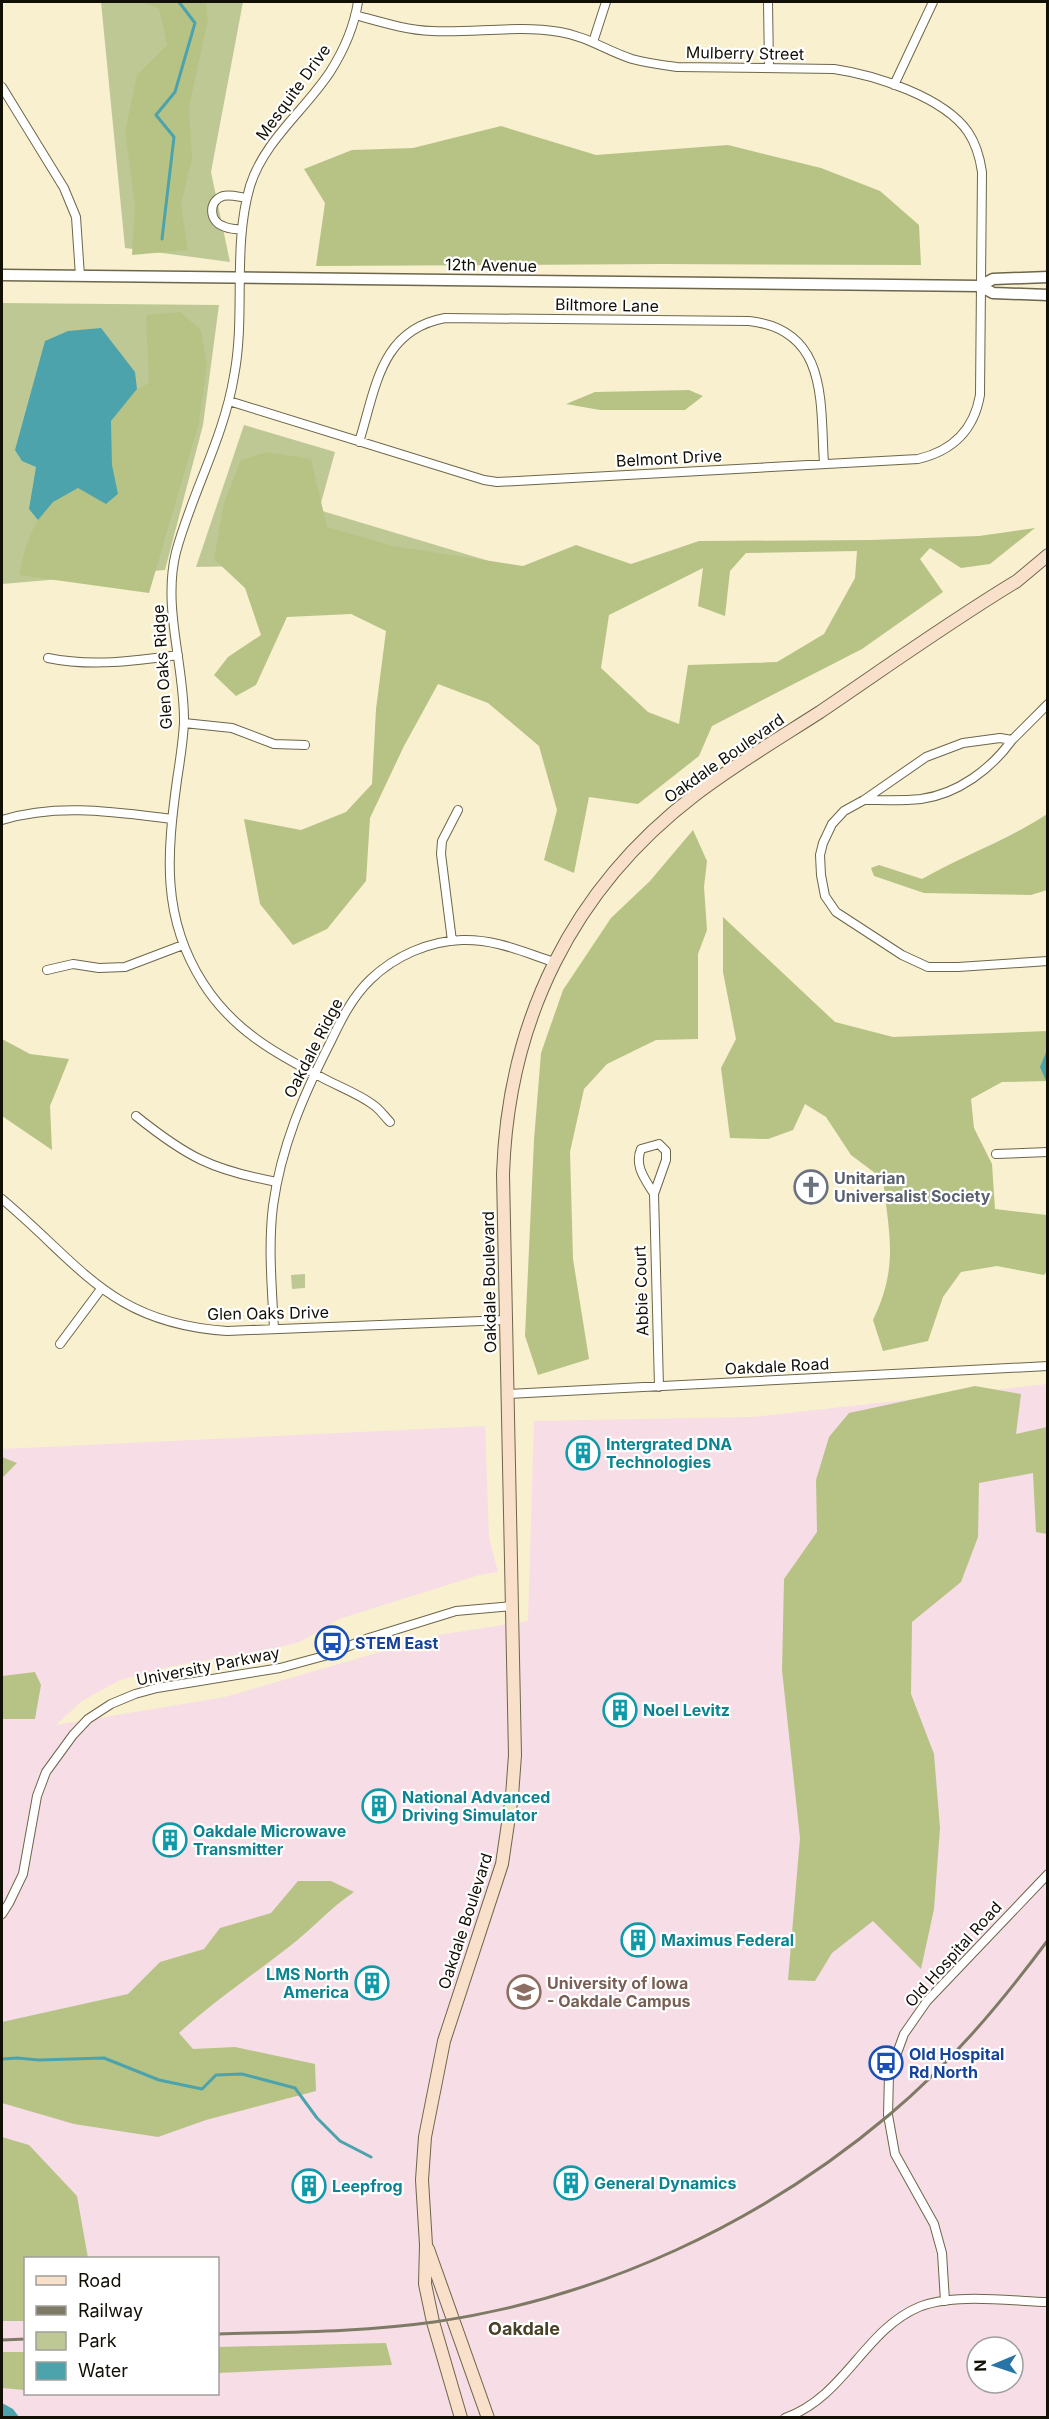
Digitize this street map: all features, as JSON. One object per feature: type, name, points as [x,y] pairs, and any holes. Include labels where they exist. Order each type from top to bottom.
[{"type":"main road","name":"Oakdale Boulevard","points":[[461,2418],[425,2284],[426,2245],[422,2180],[425,2137],[436,2073],[444,2041],[502,1864],[509,1824],[514,1755],[503,1174],[508,1106],[526,1030],[554,962],[580,917],[608,877],[642,840],[693,796],[1017,581],[1047,555]]},
{"type":"main road","name":"Oakdale Boulevard","points":[[426,2245],[441,2281],[452,2319],[488,2418]]},
{"type":"street","name":"Mesquite Drive","points":[[240,277],[242,230],[251,183],[267,152],[329,74],[350,34],[358,2]]},
{"type":"street","points":[[593,42],[606,2]]},
{"type":"street","points":[[768,2],[769,68]]},
{"type":"street","points":[[894,85],[933,2]]},
{"type":"street","name":"Mulberry Street","points":[[355,15],[409,29],[433,31],[541,29],[571,34],[631,58],[677,67],[842,70],[894,85],[948,113],[959,122],[975,145],[982,172],[980,286]]},
{"type":"street","points":[[2,87],[63,188],[76,218],[80,276]]},
{"type":"street","points":[[242,230],[216,223],[212,216],[212,208],[214,201],[225,195],[247,198]]},
{"type":"street","name":"12th Avenue","points":[[2,275],[980,286],[993,293],[1047,295]]},
{"type":"street","name":"Glen Oaks Ridge","points":[[240,277],[238,350],[229,401],[176,552],[172,580],[172,605],[184,723],[172,819],[168,876],[174,915],[183,945],[203,983],[230,1018],[261,1044],[373,1104],[390,1122]]},
{"type":"street","name":"12th Avenue","points":[[980,286],[993,279],[1047,277]]},
{"type":"street","name":"Belmont Drive","points":[[229,401],[484,480],[497,482],[925,457],[944,450],[964,433],[978,407],[980,395],[980,286]]},
{"type":"street","name":"Biltmore Lane","points":[[359,442],[389,353],[407,332],[430,320],[445,318],[749,321],[774,327],[787,333],[812,360],[819,389],[824,464]]},
{"type":"street","points":[[48,658],[69,662],[134,662],[178,655]]},
{"type":"street","points":[[864,800],[922,799],[956,788],[997,761],[1012,740],[1047,704]]},
{"type":"street","points":[[184,723],[232,728],[274,744],[305,745]]},
{"type":"street","points":[[1012,740],[1000,738],[963,743],[926,757],[864,800],[844,811],[832,824],[820,855],[825,896],[836,912],[892,949],[928,967],[1047,961]]},
{"type":"street","points":[[2,820],[38,811],[62,809],[85,809],[172,819]]},
{"type":"street","points":[[452,941],[441,854],[442,841],[458,810]]},
{"type":"street","name":"Oakdale Ridge","points":[[274,1329],[271,1234],[277,1182],[293,1121],[348,1007],[372,978],[404,955],[452,941],[497,942],[554,962]]},
{"type":"street","points":[[47,970],[73,964],[99,968],[125,967],[183,945]]},
{"type":"street","points":[[136,1116],[180,1149],[199,1160],[239,1175],[277,1182]]},
{"type":"street","name":"Abbie Court","points":[[654,1194],[639,1166],[637,1157],[641,1149],[659,1144],[666,1151],[666,1160],[654,1194],[659,1388]]},
{"type":"street","points":[[996,1154],[1047,1152]]},
{"type":"street","name":"Glen Oaks Drive","points":[[2,1199],[100,1289],[138,1311],[182,1326],[227,1331],[506,1320]]},
{"type":"street","points":[[60,1344],[100,1289]]},
{"type":"street","name":"Oakdale Road","points":[[508,1394],[659,1388],[1047,1366]]},
{"type":"street","name":"University Parkway","points":[[2,1914],[23,1874],[38,1796],[46,1772],[72,1735],[88,1719],[111,1704],[157,1688],[280,1668],[324,1656],[369,1638],[456,1611],[512,1606]]},
{"type":"street","name":"Old Hospital Road","points":[[945,2301],[942,2253],[934,2224],[895,2154],[888,2115],[889,2075],[904,2034],[927,2001],[1047,1874]]},
{"type":"street","points":[[787,2417],[816,2403],[898,2320],[919,2307],[959,2300],[1047,2302]]},
{"type":"shaded area","name":"University of Iowa - Oakdale Campus","points":[[1047,1384],[1047,2417],[2,2418],[2,1449],[485,1426],[489,1538],[498,1572],[479,1575],[339,1619],[300,1642],[173,1666],[120,1680],[82,1701],[56,1725],[225,1697],[439,1635],[528,1621],[534,1421],[752,1417]]},
{"type":"green space","points":[[101,2],[243,2],[211,172],[230,262],[125,248]]},
{"type":"green space","points":[[143,2],[206,2],[208,20],[189,107],[192,159],[181,205],[188,250],[132,255],[135,205],[125,132],[137,75],[167,45],[159,9]]},
{"type":"green space","points":[[501,126],[596,155],[728,145],[821,168],[880,191],[919,225],[921,265],[316,266],[325,203],[304,169],[352,150],[413,148]]},
{"type":"green space","points":[[2,303],[219,305],[203,425],[165,570],[2,584]]},
{"type":"green space","points":[[180,312],[201,330],[207,365],[199,423],[149,593],[19,575],[30,535],[40,517],[53,502],[78,487],[106,504],[118,495],[112,465],[111,421],[137,389],[149,383],[146,315]]},
{"type":"green space","points":[[689,390],[703,396],[685,410],[600,410],[566,404],[595,392]]},
{"type":"green space","points":[[244,425],[335,452],[319,510],[489,561],[196,567]]},
{"type":"green space","points":[[267,452],[311,459],[327,527],[393,546],[523,566],[576,545],[631,564],[699,541],[872,540],[979,536],[1035,528],[990,564],[961,568],[930,548],[920,559],[943,592],[862,649],[712,726],[699,756],[638,804],[589,797],[574,873],[544,860],[557,810],[539,746],[488,703],[438,684],[404,746],[370,818],[366,881],[327,929],[293,945],[260,904],[244,819],[301,830],[346,812],[372,784],[376,709],[386,631],[351,614],[287,617],[256,685],[236,696],[214,675],[228,657],[261,635],[245,588],[214,559],[224,503],[241,460]],"holes":[[[857,551],[855,578],[824,634],[777,662],[688,665],[679,724],[648,712],[601,668],[609,615],[703,568],[698,606],[725,616],[730,571],[746,553]]]},
{"type":"green space","points":[[1047,814],[1047,890],[1031,895],[924,893],[874,876],[871,868],[879,865],[922,879],[1017,832]]},
{"type":"green space","points":[[693,830],[707,861],[704,887],[707,930],[698,954],[698,1039],[656,1040],[607,1064],[584,1089],[570,1152],[573,1259],[589,1359],[538,1375],[525,1336],[534,1140],[541,1053],[563,990],[611,918],[650,881]]},
{"type":"green space","points":[[723,917],[835,1022],[893,1037],[1047,1031],[1047,1081],[1002,1082],[971,1099],[974,1128],[992,1164],[995,1209],[1047,1215],[1047,1271],[1044,1275],[997,1266],[961,1272],[943,1297],[928,1341],[883,1351],[873,1320],[881,1301],[889,1266],[889,1234],[883,1179],[851,1155],[826,1117],[805,1104],[793,1130],[768,1139],[730,1138],[721,1068],[736,1039],[723,972]]},
{"type":"green space","points":[[2,1039],[30,1054],[69,1059],[50,1106],[52,1150],[2,1116]]},
{"type":"green space","points":[[305,1274],[305,1288],[292,1289],[291,1275]]},
{"type":"green space","points":[[975,1386],[1021,1394],[1016,1434],[1047,1427],[1047,1534],[1036,1532],[1033,1473],[979,1483],[978,1537],[961,1582],[912,1622],[911,1694],[934,1754],[940,1828],[934,1909],[921,1969],[873,1921],[832,1953],[815,1981],[788,1980],[800,1838],[782,1670],[784,1579],[817,1532],[816,1480],[829,1437],[849,1413]]},
{"type":"green space","points":[[2,1457],[17,1463],[2,1478]]},
{"type":"green space","points":[[35,1672],[41,1685],[35,1719],[2,1719],[2,1676]]},
{"type":"green space","points":[[298,1881],[331,1881],[354,1892],[290,1946],[179,2033],[193,2049],[235,2047],[315,2064],[316,2091],[206,2120],[158,2137],[74,2124],[2,2103],[2,2022],[128,1994],[160,1962],[204,1949],[220,1928],[271,1913]]},
{"type":"green space","points":[[2,2137],[29,2145],[77,2196],[88,2257],[24,2257],[24,2321],[2,2321]]},
{"type":"green space","points":[[386,2343],[392,2365],[219,2373],[219,2347]]},
{"type":"green space","points":[[2,2352],[24,2352],[24,2390],[2,2388]]},
{"type":"water","points":[[101,328],[135,372],[137,389],[111,421],[112,465],[118,494],[106,504],[78,488],[53,502],[38,520],[29,509],[36,467],[22,461],[15,450],[45,341],[68,331]]},
{"type":"water","points":[[1047,1050],[1047,1083],[1040,1067]]},
{"type":"water","points":[[2,2403],[13,2409],[19,2417],[2,2417]]},
{"type":"waterway","points":[[162,239],[174,137],[156,115],[175,92],[195,23],[179,2]]},
{"type":"waterway","points":[[2,2059],[104,2058],[159,2080],[202,2089],[216,2075],[242,2074],[295,2088],[317,2118],[340,2141],[371,2157]]},
{"type":"railway","points":[[219,2334],[380,2328],[434,2322],[496,2311],[558,2295],[676,2250],[733,2222],[787,2190],[840,2154],[889,2115],[933,2075],[974,2032],[1048,1940]]},
{"type":"railway","points":[[2,2340],[24,2339]]},
{"type":"place","name":"Unitarian Universalist Society","points":[[811,1187]]},
{"type":"place","name":"Intergrated DNA Technologies","points":[[583,1453]]},
{"type":"place","name":"STEM East","points":[[332,1643]]},
{"type":"place","name":"Noel Levitz","points":[[620,1710]]},
{"type":"place","name":"National Advanced Driving Simulator","points":[[379,1806]]},
{"type":"place","name":"Oakdale Microwave Transmitter","points":[[170,1840]]},
{"type":"place","name":"Maximus Federal","points":[[638,1940]]},
{"type":"place","name":"LMS North America","points":[[372,1983]]},
{"type":"place","name":"University of Iowa - Oakdale Campus","points":[[524,1992]]},
{"type":"place","name":"Old Hospital Rd North","points":[[886,2063]]},
{"type":"place","name":"General Dynamics","points":[[571,2183]]},
{"type":"place","name":"Leepfrog","points":[[309,2186]]},
{"type":"district","name":"Oakdale","points":[[524,2328]]}]
